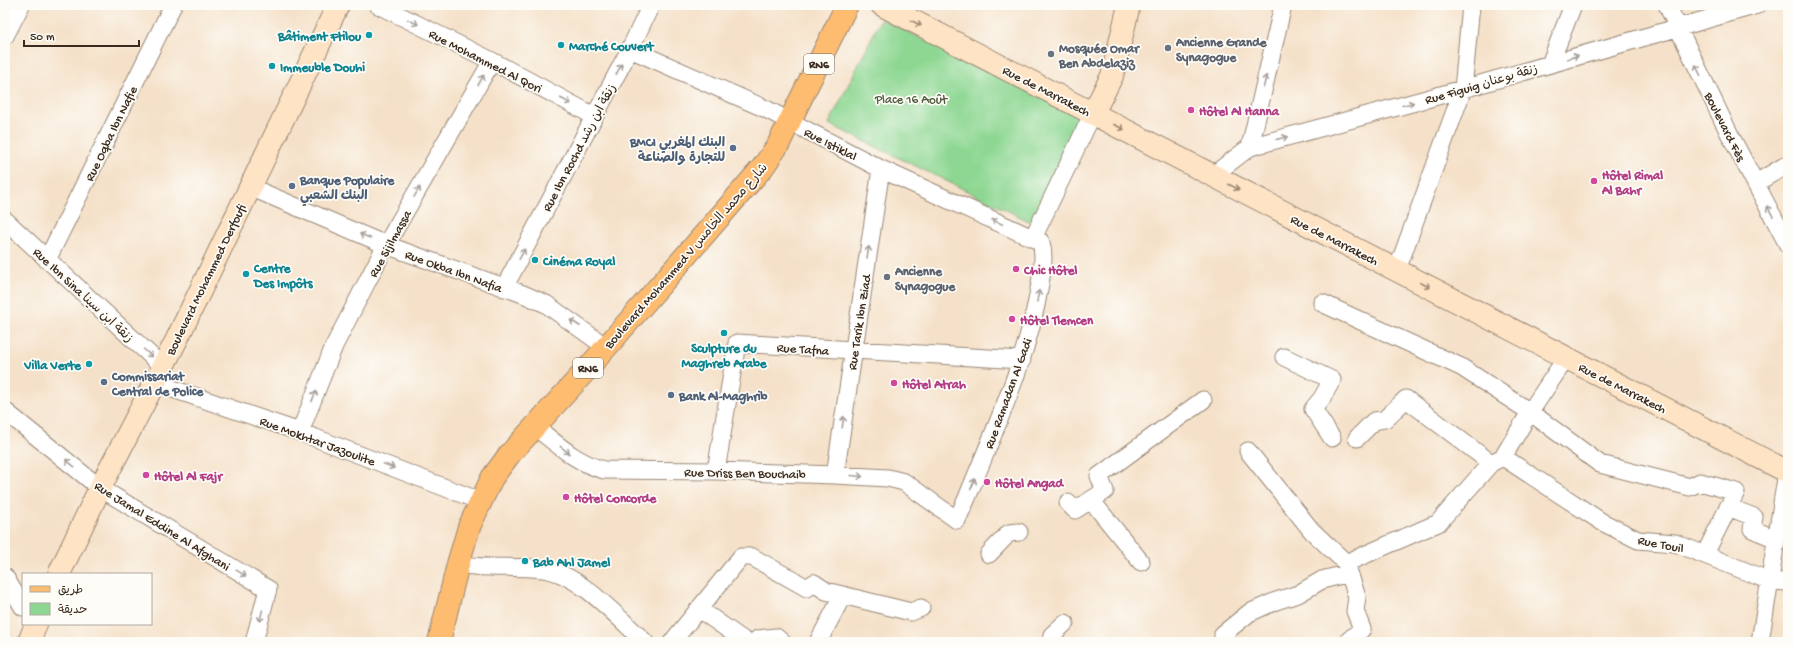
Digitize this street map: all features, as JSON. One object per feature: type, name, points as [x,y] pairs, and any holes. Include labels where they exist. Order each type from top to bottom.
[{"type":"main road","name":"Boulevard Mohammed Derfoufi","points":[[59,573],[100,488],[159,375],[338,5]]},
{"type":"main road","name":"Boulevard Mohammed V شارع محمد الخامس","points":[[439,642],[458,564],[469,527],[492,478],[509,455],[534,426],[747,187],[778,145],[847,5]]},
{"type":"main road","name":"Rue de Marrakech","points":[[882,5],[1787,472]]},
{"type":"main road","points":[[1093,114],[1112,76],[1129,5]]},
{"type":"street","points":[[5,36],[21,5]]},
{"type":"street","name":"Rue Oqba Ibn Nafie","points":[[47,260],[173,5]]},
{"type":"street","name":"Rue Mohammed Al Qori","points":[[378,5],[492,61],[594,116]]},
{"type":"street","name":"Rue Ibn Rochd زنقة ابن رشد","points":[[504,288],[630,49],[651,5]]},
{"type":"street","points":[[1250,147],[1283,5]]},
{"type":"street","points":[[1397,270],[1463,89],[1471,5]]},
{"type":"street","points":[[1550,64],[1573,5]]},
{"type":"street","name":"Boulevard Fès","points":[[1667,5],[1788,245]]},
{"type":"street","name":"Rue Figuig زنقة بوعنان","points":[[1212,176],[1250,147],[1463,89],[1757,5]]},
{"type":"street","name":"Rue Istiklal","points":[[630,49],[790,122],[881,169],[1033,238]]},
{"type":"street","name":"Rue Sijilmassa","points":[[300,432],[334,346],[386,245],[492,61]]},
{"type":"street","points":[[1033,238],[1093,114]]},
{"type":"street","points":[[1756,183],[1788,164]]},
{"type":"street","name":"Rue Tarik Ibn Ziad","points":[[835,474],[881,169]]},
{"type":"street","name":"Rue Okba Ibn Nafia","points":[[250,187],[386,245],[523,294],[546,304],[606,347]]},
{"type":"street","name":"Rue Ibn Sina زنقة ابن سينا","points":[[5,220],[47,260],[159,375]]},
{"type":"street","name":"Rue Ramadan Al Gadi","points":[[957,520],[1022,360],[1037,300],[1044,251],[1041,242],[1033,238]]},
{"type":"street","points":[[1322,303],[1461,367],[1530,412],[1600,464],[1690,487],[1700,482],[1736,492],[1705,554]]},
{"type":"street","name":"Rue Tafna","points":[[716,471],[737,343],[1022,360]]},
{"type":"street","points":[[1284,357],[1332,380],[1322,398],[1313,409],[1332,438]]},
{"type":"street","points":[[1223,642],[1223,634],[1249,613],[1276,601],[1298,594],[1322,580],[1438,523],[1497,460],[1566,358]]},
{"type":"street","name":"Rue Mokhtar Jazoulite","points":[[159,375],[300,432],[480,501]]},
{"type":"street","name":"Rue Touil","points":[[1357,438],[1374,421],[1386,419],[1406,399],[1497,460],[1602,522],[1638,540],[1676,543],[1770,581],[1788,582]]},
{"type":"street","points":[[1068,503],[1075,510],[1105,491],[1099,476],[1203,400]]},
{"type":"street","name":"Rue Jamal Eddine Al Afghani","points":[[5,411],[100,488],[268,589],[254,642]]},
{"type":"street","name":"Rue Driss Ben Bouchaib","points":[[534,426],[579,461],[588,466],[604,470],[835,474],[888,478],[904,482],[957,520]]},
{"type":"street","points":[[1248,450],[1312,531],[1347,568],[1357,597],[1355,611],[1362,629],[1347,642]]},
{"type":"street","points":[[1760,642],[1787,472]]},
{"type":"street","points":[[1091,500],[1141,562]]},
{"type":"street","points":[[1728,508],[1754,517],[1752,529],[1776,539]]},
{"type":"street","points":[[989,554],[1009,533],[1019,532]]},
{"type":"street","points":[[672,642],[742,557],[752,557],[807,588],[814,582],[826,591],[911,612],[921,608]]},
{"type":"street","points":[[458,564],[476,568],[542,568],[558,572],[580,583],[645,642]]},
{"type":"street","points":[[5,577],[22,605]]},
{"type":"street","points":[[818,642],[843,595]]},
{"type":"street","points":[[699,609],[746,642]]},
{"type":"street","points":[[1051,642],[1052,635],[1065,623]]},
{"type":"street","points":[[755,642],[758,639],[776,637],[782,642]]},
{"type":"green space","name":"Place 16 Août","points":[[881,19],[1085,117],[1033,223],[829,124]]},
{"type":"place","name":"Bâtiment Ftilou","points":[[369,35]]},
{"type":"place","name":"Marché Couvert","points":[[561,45]]},
{"type":"place","name":"Ancienne Grande Synagogue","points":[[1168,48]]},
{"type":"place","name":"Mosquée Omar Ben Abdelaziz","points":[[1051,54]]},
{"type":"place","name":"Immeuble Douhi","points":[[272,66]]},
{"type":"place","name":"Hôtel Al Hanna","points":[[1191,110]]},
{"type":"place","name":"BMCI البنك المغربي للتجارة والصناعة","points":[[733,148]]},
{"type":"place","name":"Hôtel Rimal Al Bahr","points":[[1594,181]]},
{"type":"place","name":"Banque Populaire البنك الشعبي","points":[[292,186]]},
{"type":"place","name":"Cinéma Royal","points":[[535,260]]},
{"type":"place","name":"Chic Hôtel","points":[[1016,269]]},
{"type":"place","name":"Centre Des Impôts","points":[[246,274]]},
{"type":"place","name":"Ancienne Synagogue","points":[[887,277]]},
{"type":"place","name":"Hôtel Tlemcen","points":[[1012,319]]},
{"type":"place","name":"Sculpture du Maghreb Arabe","points":[[724,333]]},
{"type":"place","name":"Villa Verte","points":[[89,364]]},
{"type":"place","name":"Commissariat Central de Police","points":[[104,382]]},
{"type":"place","name":"Hôtel Atrah","points":[[894,383]]},
{"type":"place","name":"Bank Al-Maghrib","points":[[671,395]]},
{"type":"place","name":"Hôtel Al Fajr","points":[[146,475]]},
{"type":"place","name":"Hôtel Angad","points":[[987,482]]},
{"type":"place","name":"Hôtel Concorde","points":[[566,497]]},
{"type":"place","name":"Bab Ahl Jamel","points":[[525,561]]}]
